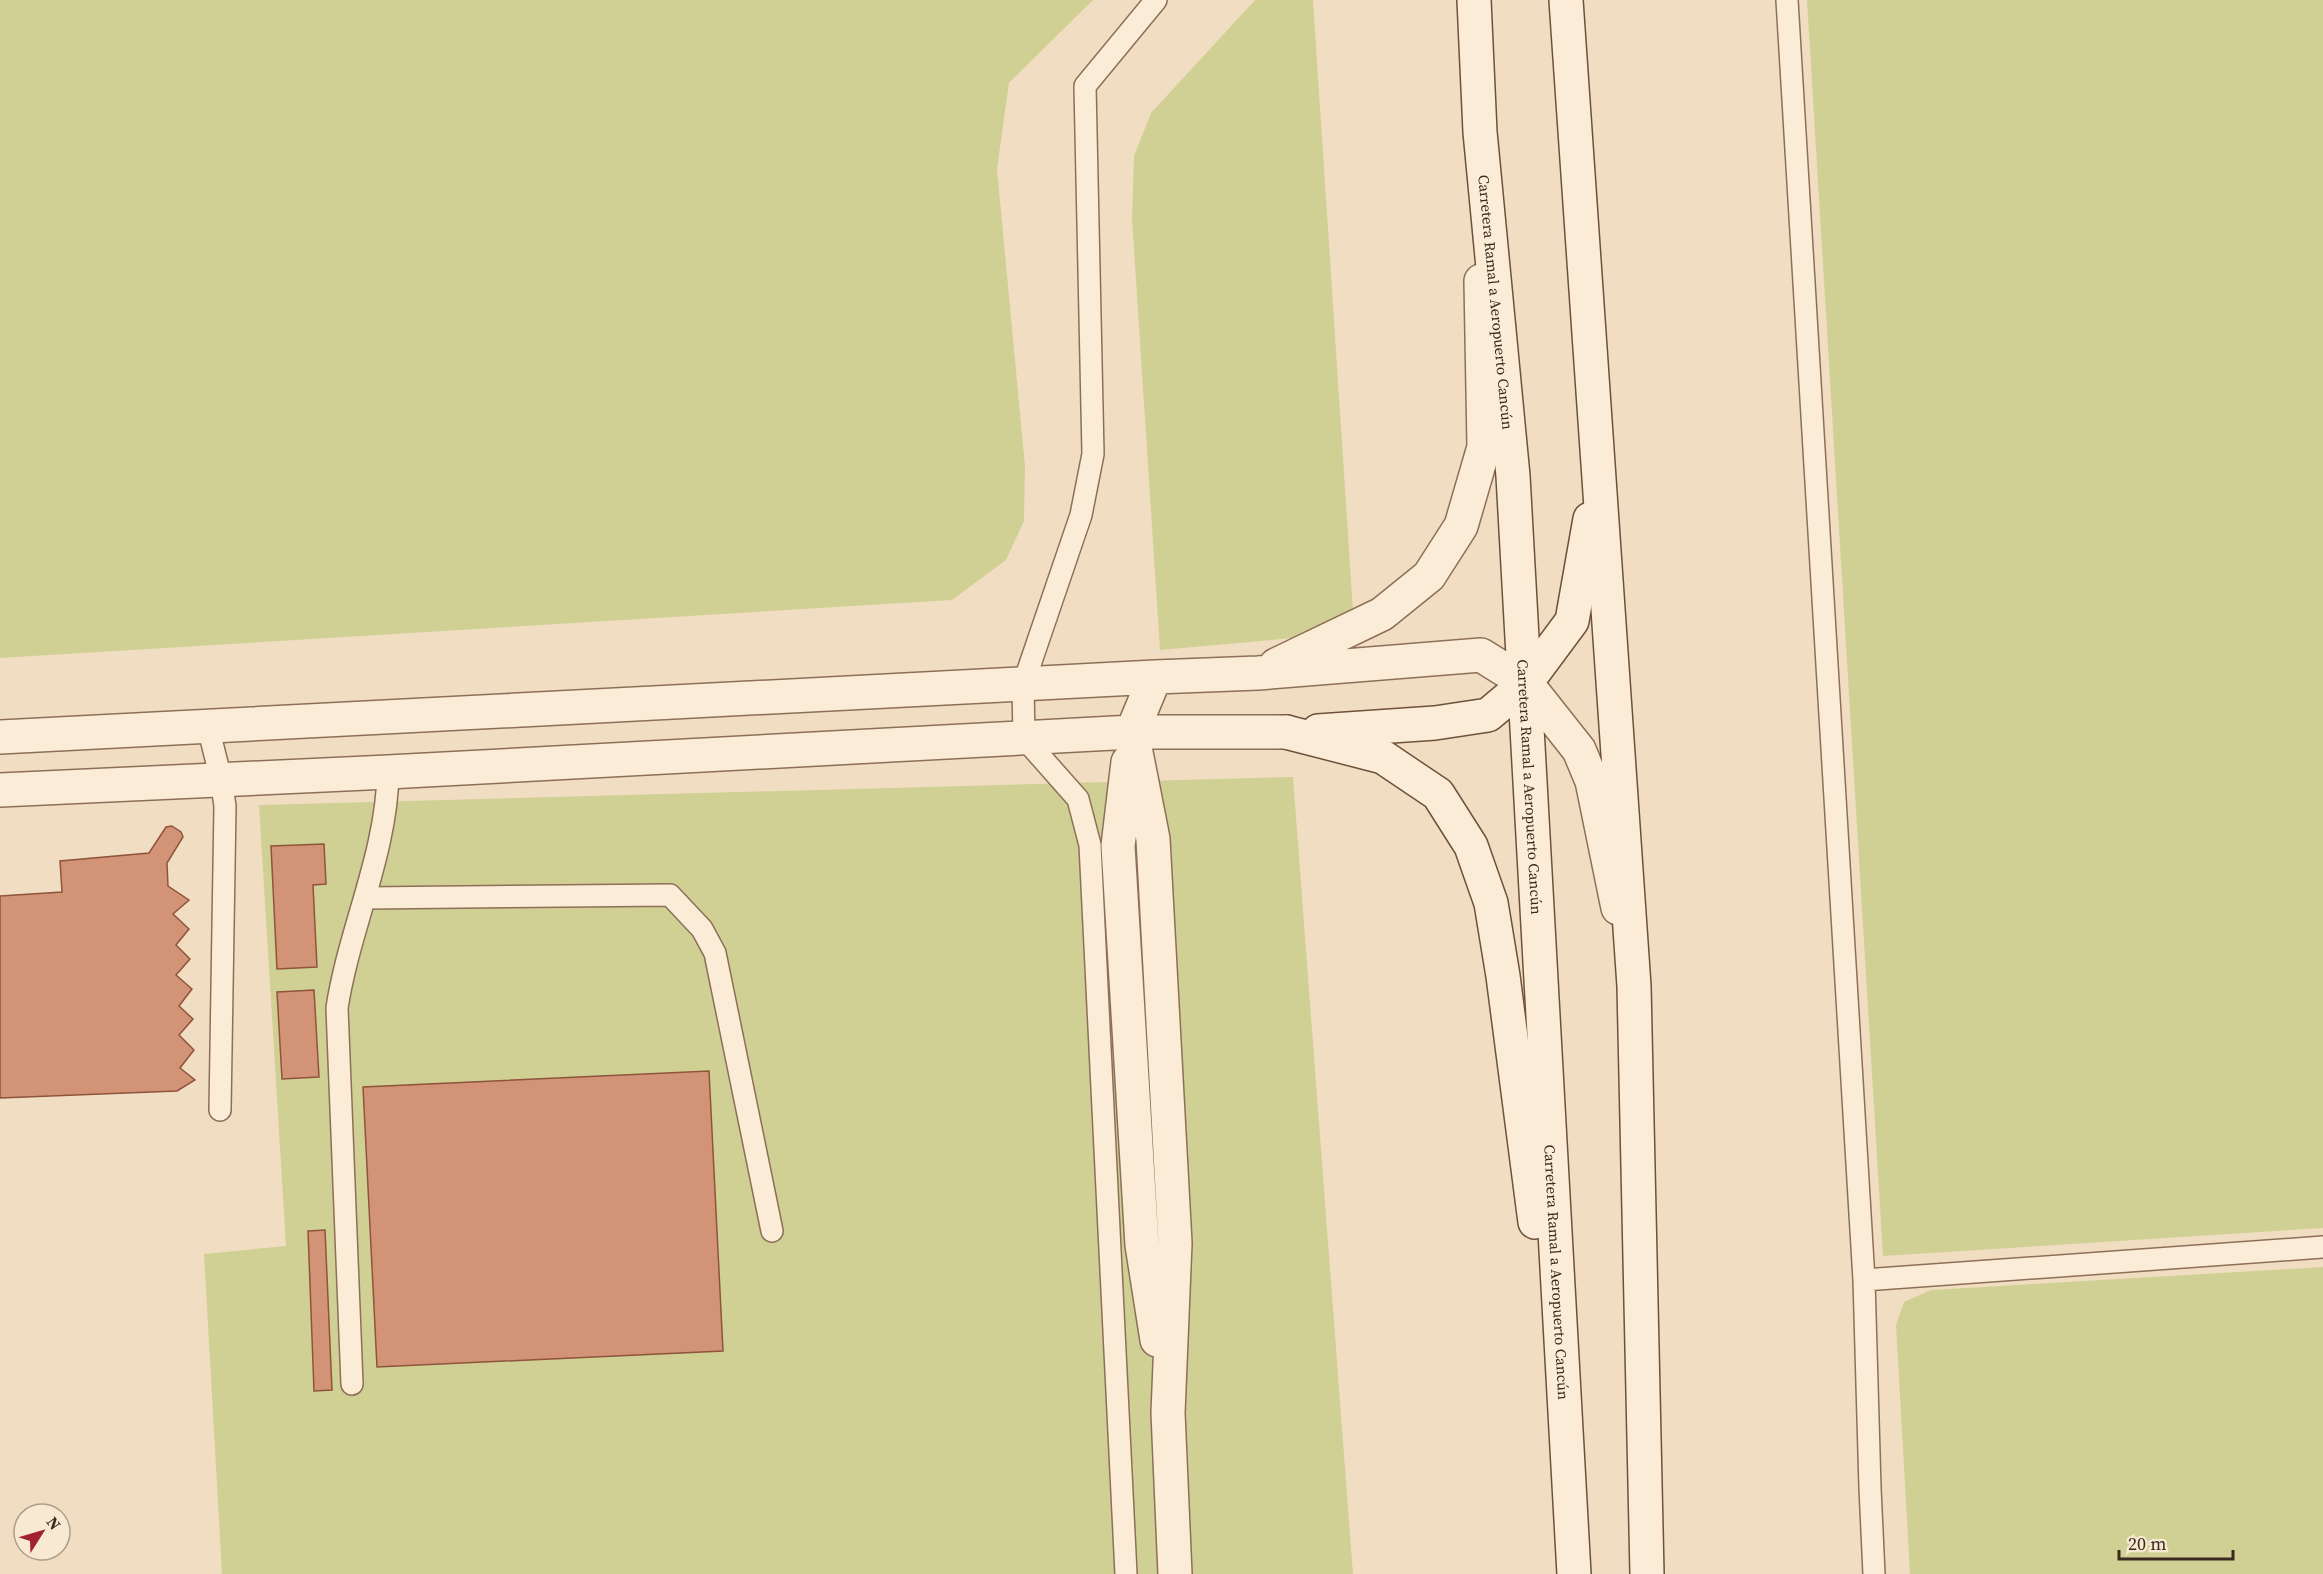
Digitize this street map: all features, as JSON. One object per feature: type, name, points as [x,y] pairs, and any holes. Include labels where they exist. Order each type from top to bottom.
[{"type":"street","name":"Carretera Ramal a Aeropuerto Cancún","points":[[1474,0],[1479,132],[1513,476],[1574,1574]]},
{"type":"street","points":[[1566,0],[1634,986],[1647,1574]]},
{"type":"street","points":[[1258,673],[1382,614],[1429,576],[1461,526],[1484,447],[1479,132]]},
{"type":"street","points":[[0,790],[388,772],[1132,732],[1286,732],[1435,723],[1488,715],[1526,683],[1572,621],[1599,466]]},
{"type":"street","points":[[0,737],[1258,673],[1481,655],[1526,683],[1579,750],[1592,781],[1634,986]]},
{"type":"street","points":[[1155,677],[1132,732],[1153,839],[1174,1220],[1168,1413],[1175,1574]]},
{"type":"street","points":[[1286,732],[1383,757],[1438,794],[1472,846],[1491,903],[1503,975],[1533,1211],[1562,1363]]},
{"type":"lane","points":[[1126,1574],[1090,845],[1078,799],[1024,738],[1023,685],[1081,515],[1093,454],[1085,86],[1156,0]]},
{"type":"lane","points":[[1787,0],[1864,1280],[1874,1574]]},
{"type":"lane","points":[[208,727],[225,806],[220,1110]]},
{"type":"lane","points":[[351,1384],[337,1008],[344,964],[365,898],[388,801],[388,772]]},
{"type":"lane","points":[[365,898],[670,895],[702,929],[715,953],[772,1231]]},
{"type":"lane","points":[[1864,1280],[2323,1247]]},
{"type":"green space","points":[[0,0],[1093,0],[1009,83],[997,169],[1025,466],[1024,521],[1006,560],[952,600],[0,658]]},
{"type":"green space","points":[[1255,0],[1313,0],[1353,610],[1304,637],[1160,650],[1132,219],[1134,156],[1151,113]]},
{"type":"green space","points":[[1807,0],[2323,0],[2323,1228],[1883,1256]]},
{"type":"green space","points":[[1293,777],[1353,1574],[222,1574],[204,1254],[286,1246],[259,805]]},
{"type":"green space","points":[[2323,1267],[2323,1574],[1910,1574],[1896,1325],[1904,1302],[1931,1290]]},
{"type":"building","points":[[172,826],[181,832],[183,837],[167,863],[168,886],[189,900],[173,914],[189,929],[176,945],[190,959],[176,975],[192,989],[179,1006],[193,1019],[179,1035],[194,1050],[180,1068],[195,1080],[177,1091],[0,1098],[0,896],[62,892],[60,861],[149,853],[166,827]]},
{"type":"building","points":[[324,844],[326,884],[313,885],[317,967],[277,969],[271,846]]},
{"type":"building","points":[[314,990],[319,1077],[282,1079],[277,992]]},
{"type":"building","points":[[709,1071],[723,1351],[377,1367],[363,1087]]},
{"type":"building","points":[[325,1230],[332,1390],[314,1391],[308,1231]]}]
